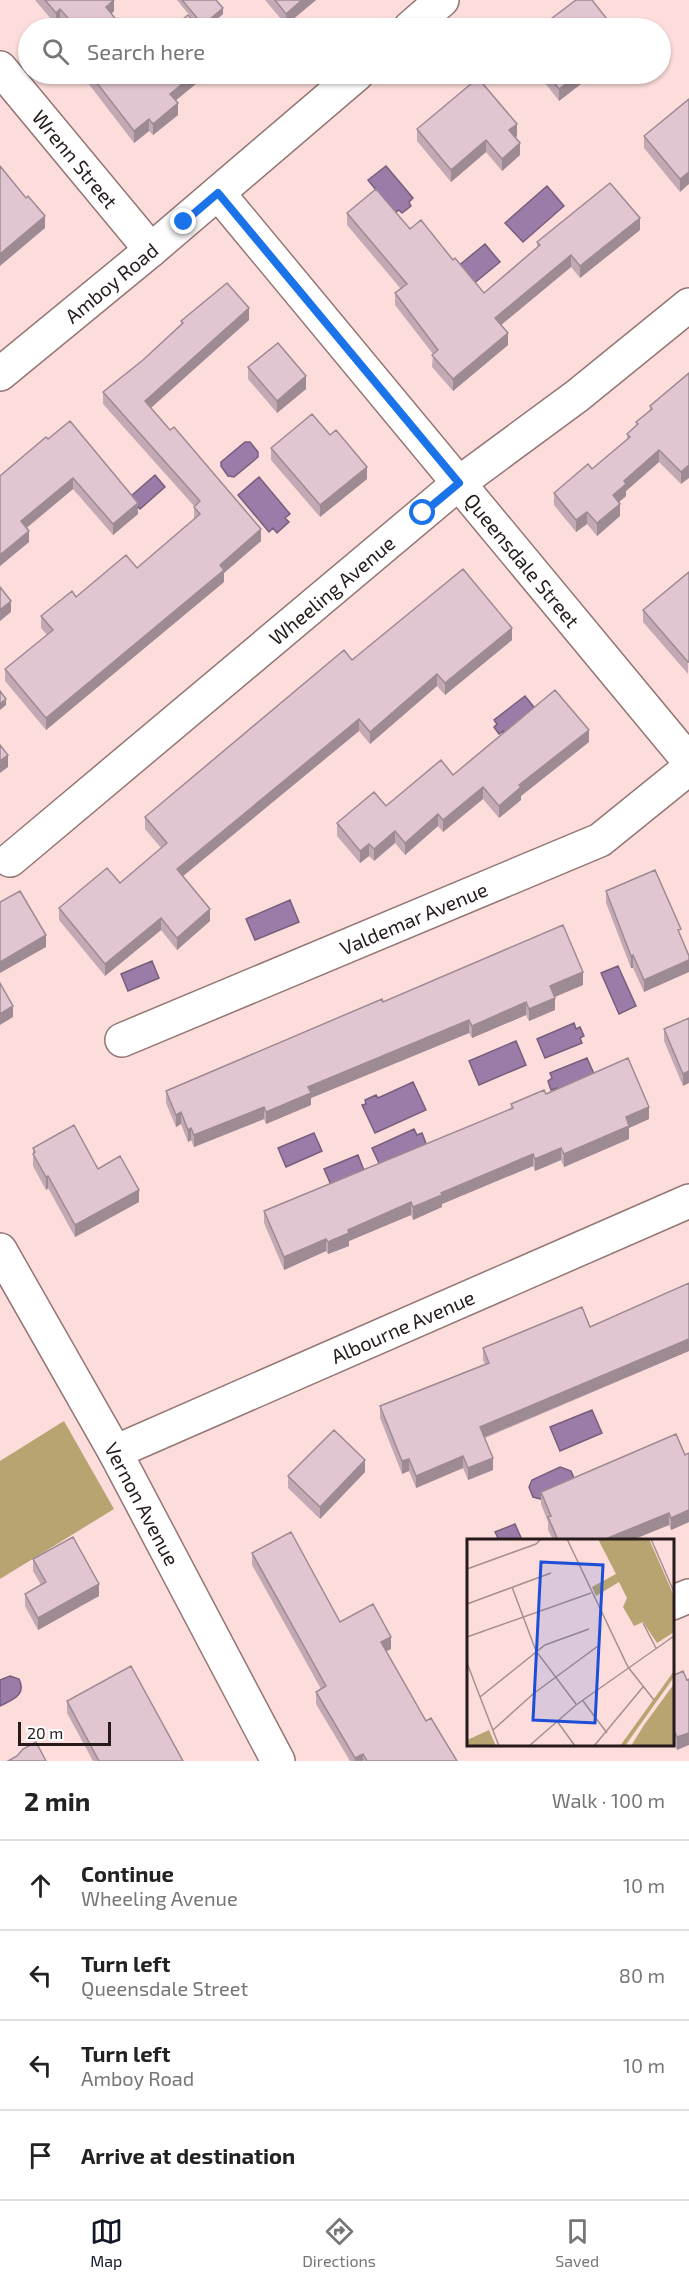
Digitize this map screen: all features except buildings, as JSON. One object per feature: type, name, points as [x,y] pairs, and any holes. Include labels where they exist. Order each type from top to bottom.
[{"type":"street","name":"Wrenn Street","points":[[0,68],[151,250]]},
{"type":"street","name":"Amboy Road","points":[[0,374],[151,250],[345,84]]},
{"type":"street","name":"Queensdale Street","points":[[218,193],[689,761]]},
{"type":"street","name":"Wheeling Avenue","points":[[10,860],[459,483],[577,396],[689,305]]},
{"type":"street","name":"Valdemar Avenue","points":[[122,1040],[600,840],[689,768]]},
{"type":"street","name":"Albourne Avenue","points":[[115,1452],[689,1201]]},
{"type":"street","name":"Vernon Avenue","points":[[0,1250],[115,1452],[278,1761]]},
{"type":"street","points":[[674,1602],[689,1596]]},
{"type":"shaded area","points":[[386,166],[413,198],[409,202],[411,206],[402,213],[399,210],[395,213],[368,180]]},
{"type":"shaded area","points":[[547,186],[564,206],[523,242],[505,223]]},
{"type":"shaded area","points":[[485,244],[500,262],[472,285],[457,267]]},
{"type":"shaded area","points":[[245,442],[250,442],[258,452],[258,457],[234,477],[228,476],[221,462]]},
{"type":"shaded area","points":[[155,475],[165,487],[140,509],[130,497]]},
{"type":"shaded area","points":[[259,477],[290,514],[285,518],[289,522],[277,533],[273,528],[269,532],[238,495]]},
{"type":"shaded area","points":[[525,696],[537,711],[506,736],[503,731],[499,734],[494,727],[497,724],[494,720]]},
{"type":"shaded area","points":[[290,900],[299,922],[255,940],[246,919]]},
{"type":"shaded area","points":[[152,961],[159,978],[128,991],[121,974]]},
{"type":"shaded area","points":[[618,966],[636,1006],[619,1014],[601,973]]},
{"type":"shaded area","points":[[574,1023],[576,1029],[580,1027],[584,1036],[580,1038],[582,1043],[545,1058],[537,1039]]},
{"type":"shaded area","points":[[516,1041],[526,1065],[479,1085],[469,1061]]},
{"type":"shaded area","points":[[587,1058],[595,1076],[558,1092],[557,1088],[551,1090],[548,1081],[552,1078],[550,1073]]},
{"type":"shaded area","points":[[413,1082],[426,1110],[375,1133],[362,1105],[366,1104],[365,1100],[376,1095],[378,1098]]},
{"type":"shaded area","points":[[414,1129],[417,1135],[422,1133],[427,1146],[383,1172],[372,1148]]},
{"type":"shaded area","points":[[314,1133],[322,1151],[286,1167],[278,1148]]},
{"type":"shaded area","points":[[358,1155],[365,1173],[332,1187],[324,1169]]},
{"type":"shaded area","points":[[592,1410],[602,1433],[560,1451],[550,1427]]},
{"type":"shaded area","points":[[64,1421],[114,1509],[0,1579],[0,1461]]},
{"type":"shaded area","points":[[560,1467],[571,1471],[574,1478],[544,1500],[533,1497],[529,1487],[532,1480]]},
{"type":"shaded area","points":[[515,1524],[522,1539],[498,1539],[495,1532]]},
{"type":"shaded area","points":[[10,1676],[19,1679],[20,1693],[0,1706],[0,1680]]},
{"type":"route","points":[[184,222],[218,193],[459,483],[423,513]]}]
